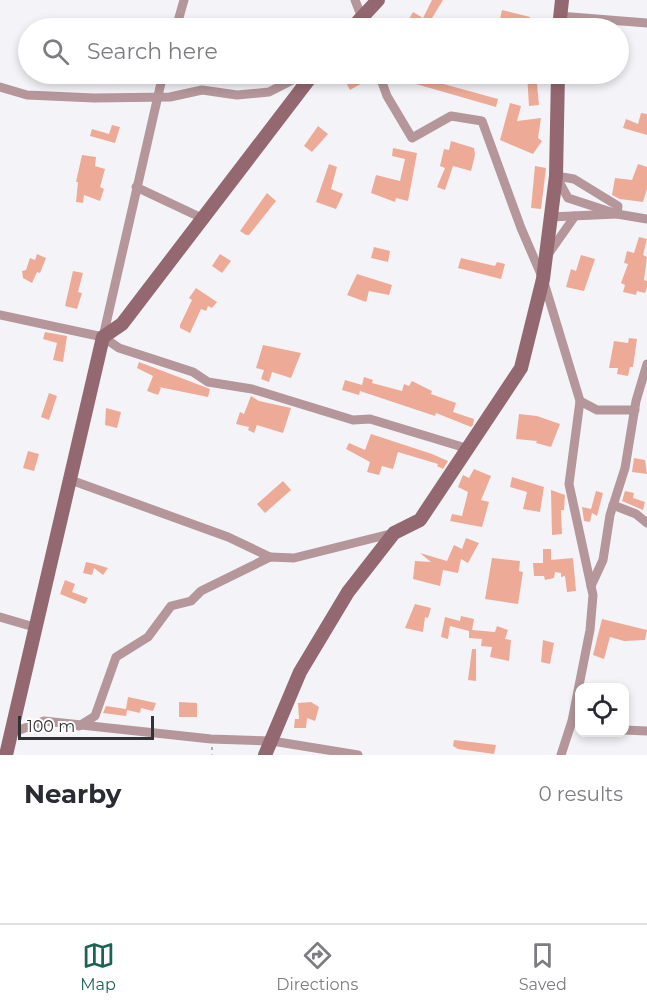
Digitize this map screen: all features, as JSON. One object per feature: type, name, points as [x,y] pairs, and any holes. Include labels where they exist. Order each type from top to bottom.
[{"type":"street","points":[[179,18],[184,0]]},
{"type":"street","points":[[355,0],[362,18]]},
{"type":"street","points":[[367,18],[378,0]]},
{"type":"street","points":[[560,18],[562,0]]},
{"type":"street","points":[[629,23],[647,23]]},
{"type":"street","points":[[6,755],[160,84]]},
{"type":"street","points":[[0,87],[27,95],[156,98],[202,90],[237,95],[269,92],[285,84]]},
{"type":"street","points":[[103,337],[122,324],[305,84]]},
{"type":"street","points":[[383,84],[387,96],[412,138],[451,116],[482,121],[543,279],[580,401],[569,484],[593,595],[582,683]]},
{"type":"street","points":[[68,479],[228,537],[270,557],[294,558],[394,533],[420,520],[521,368],[543,279],[546,257],[555,176],[558,84]]},
{"type":"street","points":[[555,176],[568,198],[617,214],[647,219]]},
{"type":"street","points":[[555,176],[574,179],[618,206],[617,214]]},
{"type":"street","points":[[136,187],[204,219]]},
{"type":"street","points":[[550,217],[617,214]]},
{"type":"street","points":[[546,257],[574,216]]},
{"type":"street","points":[[0,315],[103,337],[119,348],[193,372],[208,382],[252,389],[353,420],[370,419],[469,448]]},
{"type":"street","points":[[591,586],[603,560],[613,506],[625,468],[635,410],[643,392],[647,364]]},
{"type":"street","points":[[580,401],[597,410],[635,410]]},
{"type":"street","points":[[579,421],[597,410]]},
{"type":"street","points":[[613,506],[636,514],[647,523]]},
{"type":"street","points":[[265,755],[300,672],[348,592],[394,533]]},
{"type":"street","points":[[79,726],[95,716],[116,657],[148,637],[171,606],[191,601],[201,591],[270,557]]},
{"type":"street","points":[[0,617],[34,627]]},
{"type":"street","points":[[11,733],[44,721],[211,739],[272,741],[358,755]]},
{"type":"street","points":[[561,755],[575,724]]},
{"type":"street","points":[[629,729],[647,731]]},
{"type":"building","points":[[432,0],[443,0],[432,18],[423,18]]},
{"type":"building","points":[[502,10],[530,17],[530,18],[500,18]]},
{"type":"building","points":[[413,12],[423,18],[410,18]]},
{"type":"building","points":[[347,84],[361,84],[350,90]]},
{"type":"building","points":[[416,84],[444,84],[498,99],[496,107]]},
{"type":"building","points":[[528,84],[537,84],[539,105],[529,106]]},
{"type":"building","points":[[510,103],[521,106],[517,121],[541,118],[538,138],[542,141],[533,154],[500,140]]},
{"type":"building","points":[[641,113],[647,114],[647,135],[623,128],[626,119],[638,124]]},
{"type":"building","points":[[112,125],[120,127],[115,143],[90,136],[92,129],[109,134]]},
{"type":"building","points":[[318,126],[328,134],[312,152],[304,146]]},
{"type":"building","points":[[451,141],[474,148],[475,155],[471,171],[453,166],[445,190],[437,187],[445,168],[440,166],[444,149],[449,150]]},
{"type":"building","points":[[393,148],[417,153],[408,201],[396,198],[395,202],[371,193],[376,175],[400,181],[405,159],[392,156]]},
{"type":"building","points":[[82,155],[96,157],[95,166],[105,169],[100,187],[104,189],[100,201],[84,195],[83,203],[76,202],[78,182],[76,182]]},
{"type":"building","points":[[329,164],[337,167],[331,189],[343,194],[336,209],[316,202]]},
{"type":"building","points":[[638,164],[647,167],[647,189],[643,202],[620,199],[612,195],[615,178],[632,180]]},
{"type":"building","points":[[535,166],[546,168],[541,209],[531,208]]},
{"type":"building","points":[[267,193],[276,201],[249,235],[246,235],[240,231]]},
{"type":"building","points":[[639,237],[647,239],[643,255],[647,257],[644,280],[647,281],[647,287],[645,293],[637,291],[636,295],[623,292],[625,285],[621,283],[628,264],[624,263],[627,251],[634,253]]},
{"type":"building","points":[[374,247],[390,251],[388,262],[371,258]]},
{"type":"building","points":[[37,254],[46,258],[40,273],[37,272],[32,283],[23,278],[22,271],[26,270],[30,258],[35,260]]},
{"type":"building","points":[[220,254],[231,261],[222,273],[212,266]]},
{"type":"building","points":[[581,255],[595,259],[584,291],[566,287],[571,269],[576,271]]},
{"type":"building","points":[[461,258],[495,266],[497,262],[505,264],[501,279],[458,268]]},
{"type":"building","points":[[73,271],[83,273],[78,292],[82,293],[77,309],[65,306]]},
{"type":"building","points":[[357,274],[392,285],[389,295],[369,291],[366,302],[347,295]]},
{"type":"building","points":[[196,288],[217,302],[212,308],[208,306],[206,311],[201,309],[190,333],[180,328],[180,325],[192,300],[189,298]]},
{"type":"building","points":[[45,332],[67,336],[63,362],[53,360],[57,343],[43,339]]},
{"type":"building","points":[[629,338],[637,339],[633,367],[630,367],[628,376],[617,374],[618,368],[609,368],[614,341],[628,343]]},
{"type":"building","points":[[263,345],[301,353],[291,378],[272,372],[269,382],[261,379],[264,370],[256,368]]},
{"type":"building","points":[[139,362],[210,389],[208,397],[159,387],[161,388],[158,395],[147,391],[153,376],[137,368]]},
{"type":"building","points":[[364,377],[373,380],[372,383],[402,391],[404,384],[409,386],[412,381],[432,391],[431,394],[456,403],[453,412],[474,419],[473,425],[471,427],[436,413],[435,416],[360,391],[359,395],[342,390],[345,380],[362,385]]},
{"type":"building","points":[[49,393],[57,396],[49,420],[41,417]]},
{"type":"building","points":[[251,396],[259,401],[291,408],[283,433],[257,425],[254,433],[248,430],[249,427],[236,424],[240,412],[244,414]]},
{"type":"building","points":[[106,408],[121,412],[117,428],[105,425]]},
{"type":"building","points":[[519,414],[537,416],[560,424],[551,447],[536,443],[537,441],[516,439]]},
{"type":"building","points":[[371,434],[448,461],[443,469],[437,466],[438,464],[398,452],[393,469],[382,466],[379,475],[367,472],[370,462],[346,449],[349,443],[365,450]]},
{"type":"building","points":[[28,451],[39,454],[34,471],[23,468]]},
{"type":"building","points":[[634,458],[645,460],[647,474],[632,472]]},
{"type":"building","points":[[474,469],[491,476],[481,500],[489,502],[482,527],[450,521],[452,514],[462,516],[468,492],[458,487],[463,475],[469,478]]},
{"type":"building","points":[[512,477],[544,487],[540,512],[523,509],[527,492],[510,487]]},
{"type":"building","points":[[283,481],[291,490],[265,513],[257,504]]},
{"type":"building","points":[[551,490],[565,495],[564,510],[561,510],[562,534],[552,535]]},
{"type":"building","points":[[596,491],[603,493],[597,516],[592,513],[590,522],[584,521],[582,507],[591,509]]},
{"type":"building","points":[[625,491],[634,493],[633,498],[645,502],[643,510],[622,501]]},
{"type":"building","points":[[466,538],[479,543],[468,563],[461,559],[458,573],[443,570],[440,586],[413,579],[415,561],[431,562],[420,553],[447,561],[454,545],[462,549]]},
{"type":"building","points":[[543,549],[551,549],[551,560],[573,558],[576,591],[567,592],[565,576],[561,577],[561,573],[555,572],[554,578],[545,580],[544,576],[534,576],[533,563],[543,563]]},
{"type":"building","points":[[492,558],[520,561],[519,571],[523,572],[518,604],[485,599]]},
{"type":"building","points":[[86,562],[108,568],[103,575],[94,568],[92,575],[83,573]]},
{"type":"building","points":[[65,580],[75,584],[72,592],[88,598],[85,604],[60,594]]},
{"type":"building","points":[[415,604],[431,608],[428,618],[425,617],[423,632],[405,628]]},
{"type":"building","points":[[461,616],[474,619],[472,630],[495,632],[497,626],[508,630],[505,639],[511,640],[509,661],[490,657],[492,647],[481,646],[482,639],[469,638],[469,631],[450,626],[448,639],[441,637],[445,617],[460,621]]},
{"type":"building","points":[[602,619],[647,630],[645,640],[624,641],[610,637],[604,659],[593,655]]},
{"type":"building","points":[[543,640],[554,643],[550,664],[541,662]]},
{"type":"building","points":[[472,649],[476,649],[476,681],[468,680]]},
{"type":"building","points":[[128,697],[156,703],[153,711],[141,708],[140,713],[127,710],[126,716],[103,713],[106,706],[126,709]]},
{"type":"building","points":[[179,702],[197,703],[197,717],[179,717]]},
{"type":"building","points":[[311,702],[319,707],[315,721],[307,718],[306,728],[294,728],[295,719],[299,719],[298,703]]},
{"type":"building","points":[[454,740],[496,745],[494,754],[458,749],[453,746]]}]
